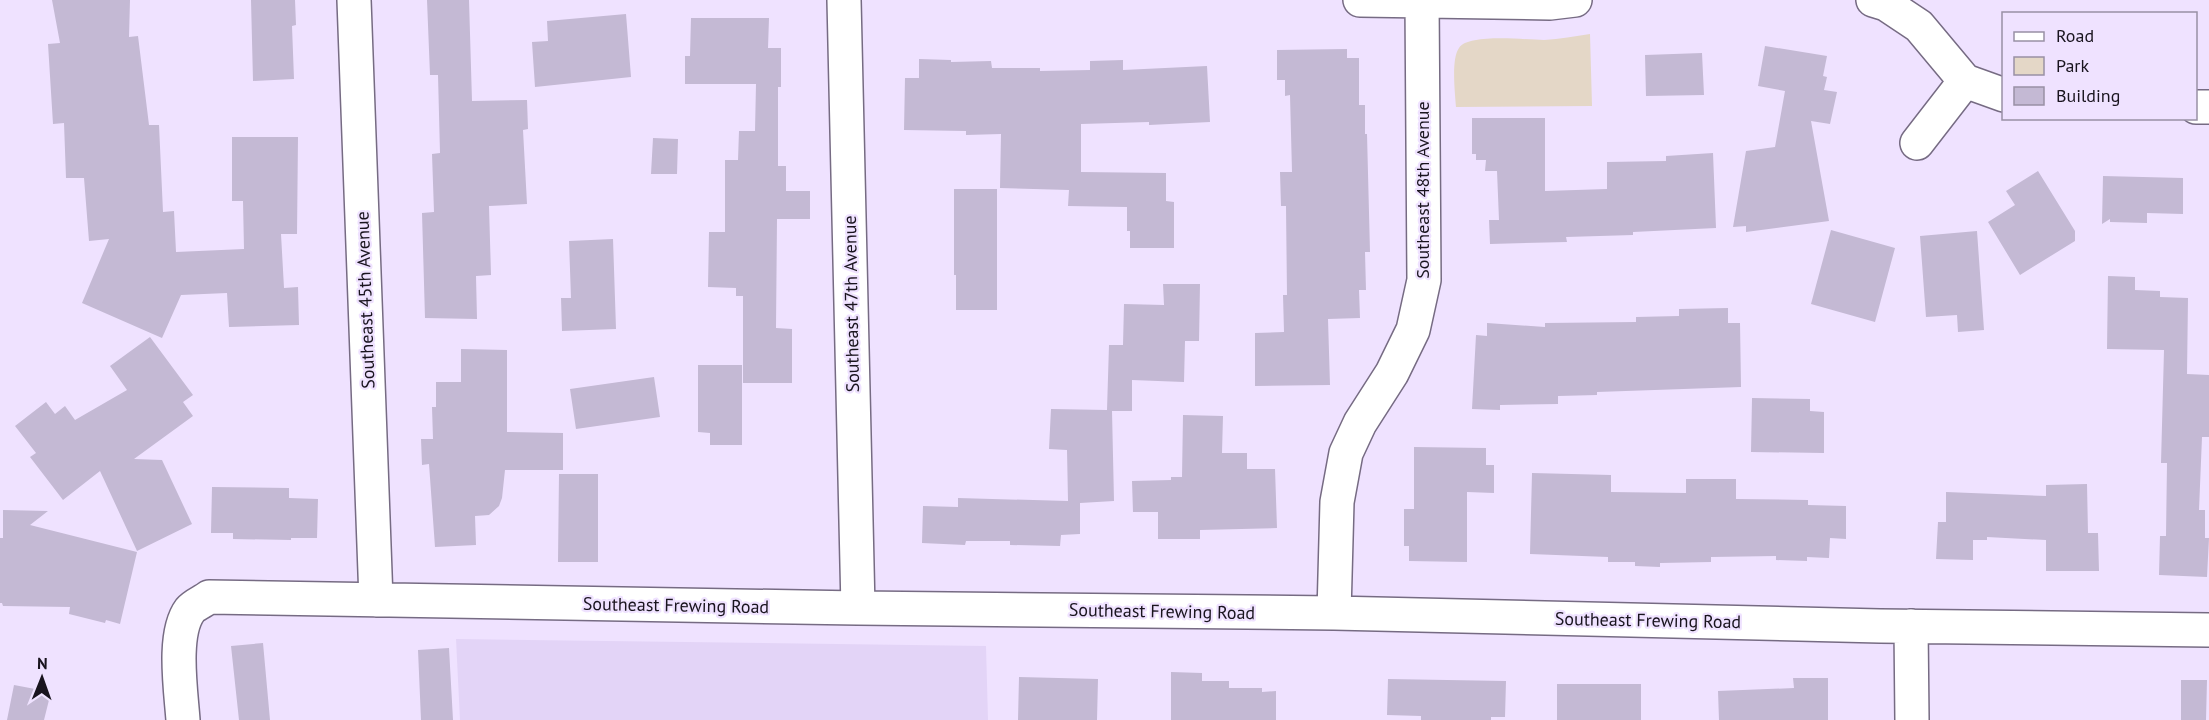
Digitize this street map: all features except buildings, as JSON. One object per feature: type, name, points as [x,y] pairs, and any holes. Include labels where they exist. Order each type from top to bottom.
[{"type":"street","name":"Southeast 45th Avenue","points":[[354,0],[376,600]]},
{"type":"street","name":"Southeast 47th Avenue","points":[[844,0],[858,608]]},
{"type":"street","points":[[1360,0],[1550,3],[1575,0]]},
{"type":"street","name":"Southeast 48th Avenue","points":[[1334,613],[1337,502],[1346,453],[1360,423],[1392,373],[1413,330],[1424,280],[1422,0]]},
{"type":"street","points":[[1873,0],[1886,4],[1919,26],[1965,81],[2002,94]]},
{"type":"street","points":[[1917,143],[1965,81]]},
{"type":"street","name":"Southeast Frewing Road","points":[[183,720],[180,680],[181,631],[191,609],[209,597],[1334,613],[2209,630]]},
{"type":"street","points":[[1911,626],[1912,720]]},
{"type":"shaded area","points":[[456,639],[986,646],[988,720],[460,720]]},
{"type":"green space","points":[[1590,34],[1592,106],[1456,107],[1455,60],[1459,48],[1465,43],[1486,39],[1544,40]]}]
